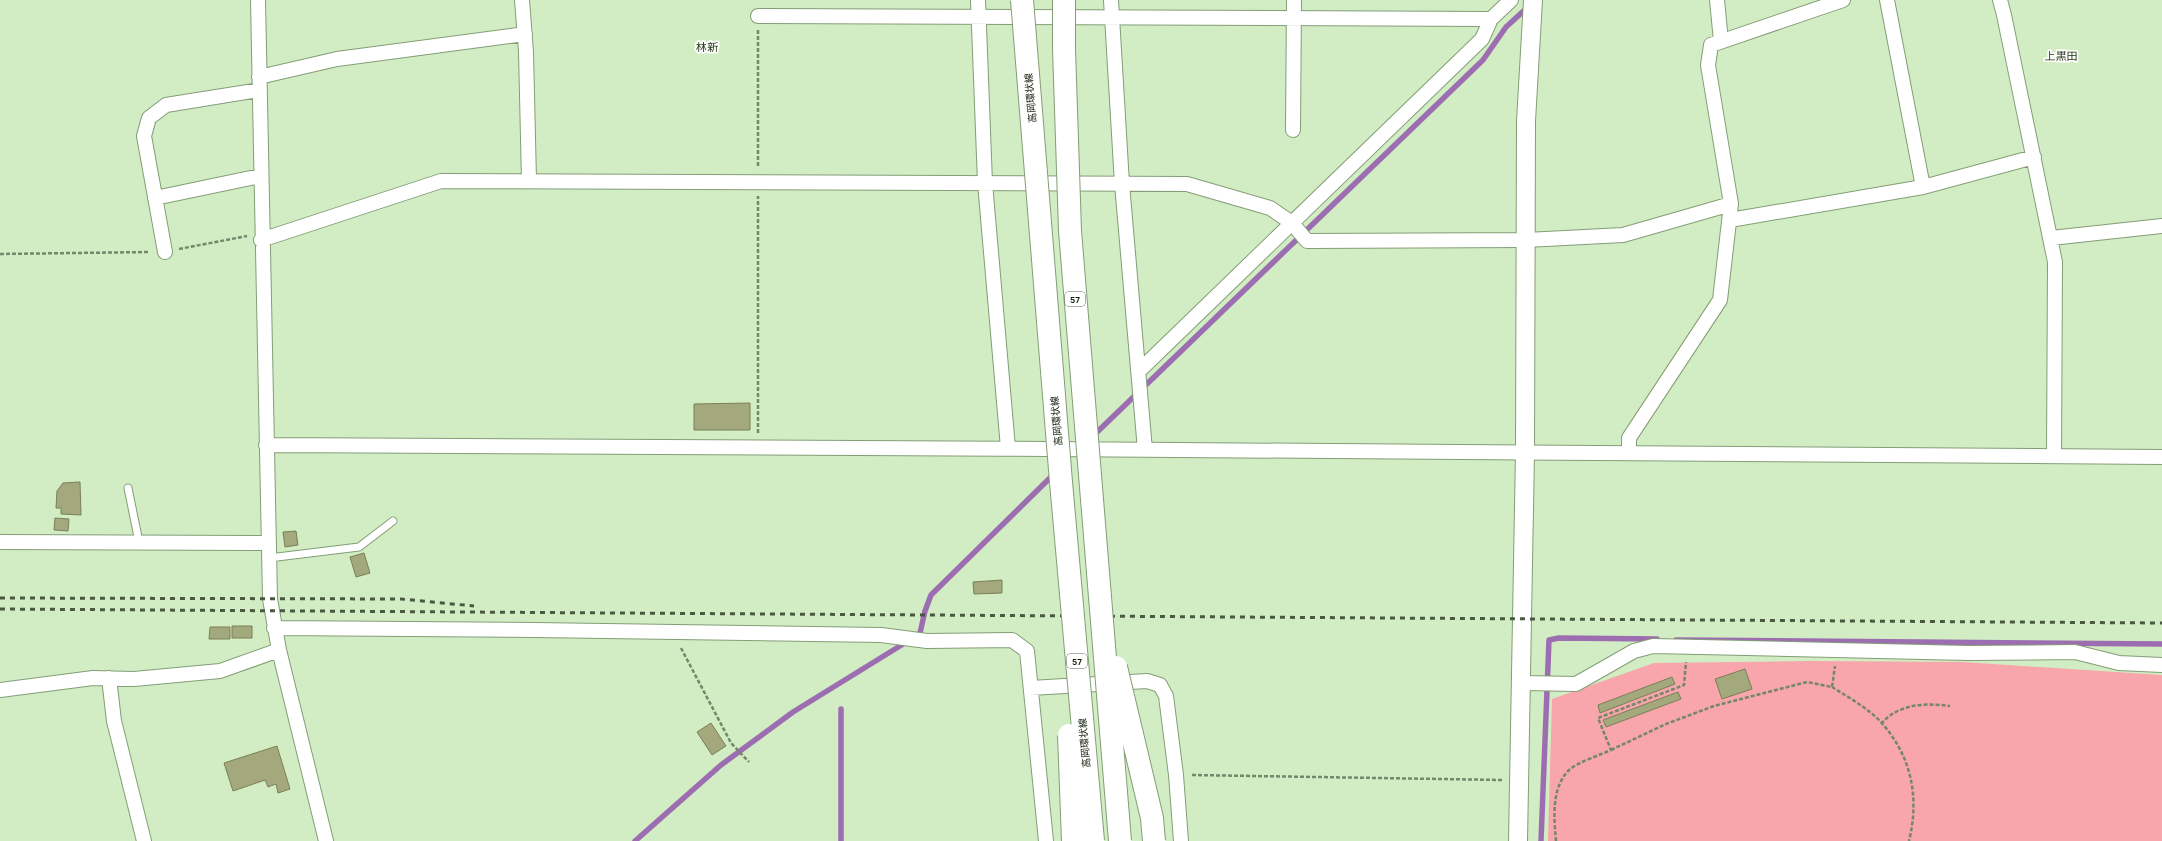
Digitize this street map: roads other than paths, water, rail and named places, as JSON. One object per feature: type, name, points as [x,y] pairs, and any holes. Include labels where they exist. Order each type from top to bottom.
[{"type":"main road","name":"高岡環状線","points":[[1022,0],[1061,482],[1093,841]]},
{"type":"main road","name":"57","points":[[1064,0],[1064,49],[1070,231],[1120,841]]},
{"type":"main road","name":"57","points":[[1061,482],[1073,841]]},
{"type":"main road","name":"57","points":[[1100,597],[1152,818],[1154,841]]},
{"type":"street","points":[[258,0],[261,237],[270,600],[278,650],[326,841]]},
{"type":"street","points":[[522,0],[525,34],[529,182]]},
{"type":"street","points":[[978,0],[985,183],[1008,448]]},
{"type":"street","points":[[1111,0],[1122,184],[1145,450]]},
{"type":"street","points":[[1293,130],[1294,0]]},
{"type":"street","points":[[1139,371],[1294,225],[1482,39],[1491,19],[1511,0]]},
{"type":"street","points":[[1518,841],[1525,452],[1526,121],[1533,0]]},
{"type":"street","points":[[1716,0],[1721,41]]},
{"type":"street","points":[[1629,451],[1629,438],[1720,300],[1731,204],[1708,65],[1711,45],[1843,0]]},
{"type":"street","points":[[1887,0],[1922,187]]},
{"type":"street","points":[[2000,0],[2055,262],[2054,456]]},
{"type":"street","points":[[758,16],[1491,19]]},
{"type":"street","points":[[165,252],[144,136],[149,118],[166,105],[259,83],[337,59],[525,34]]},
{"type":"street","points":[[1730,220],[1922,187],[2034,157]]},
{"type":"street","points":[[155,198],[260,176]]},
{"type":"street","points":[[261,237],[440,181],[1187,184],[1270,208],[1294,225],[1306,241],[1526,240],[1623,235],[1731,204]]},
{"type":"street","points":[[2050,238],[2162,226]]},
{"type":"street","points":[[266,445],[758,449],[1008,448],[1525,452],[1629,451],[2162,457]]},
{"type":"street","points":[[0,542],[268,543]]},
{"type":"street","points":[[274,628],[881,635],[927,641],[1012,640],[1027,651],[1046,841]]},
{"type":"street","points":[[1522,683],[1576,684],[1634,651],[1653,646],[1968,653],[2075,652],[2120,663],[2162,665]]},
{"type":"street","points":[[0,690],[93,678],[134,679],[220,671],[278,650]]},
{"type":"street","points":[[108,678],[114,721],[144,841]]},
{"type":"street","points":[[1031,688],[1147,681],[1160,685],[1166,696],[1176,775],[1182,841]]},
{"type":"lane","points":[[128,488],[139,542]]},
{"type":"lane","points":[[269,558],[359,547],[393,521]]},
{"type":"waterway","points":[[1093,436],[1483,60],[1506,27],[1529,6]]},
{"type":"waterway","points":[[915,636],[920,633],[925,611],[931,595],[1055,473]]},
{"type":"waterway","points":[[1541,841],[1549,640],[1559,638],[1657,639]]},
{"type":"waterway","points":[[1676,640],[2162,644]]},
{"type":"waterway","points":[[635,841],[721,765],[793,712],[908,641]]},
{"type":"waterway","points":[[841,709],[841,841]]},
{"type":"railway","points":[[0,598],[401,599],[474,606]]},
{"type":"railway","points":[[0,609],[2162,623]]},
{"type":"district","name":"林新","points":[[707,46]]},
{"type":"district","name":"上黒田","points":[[2061,55]]}]
